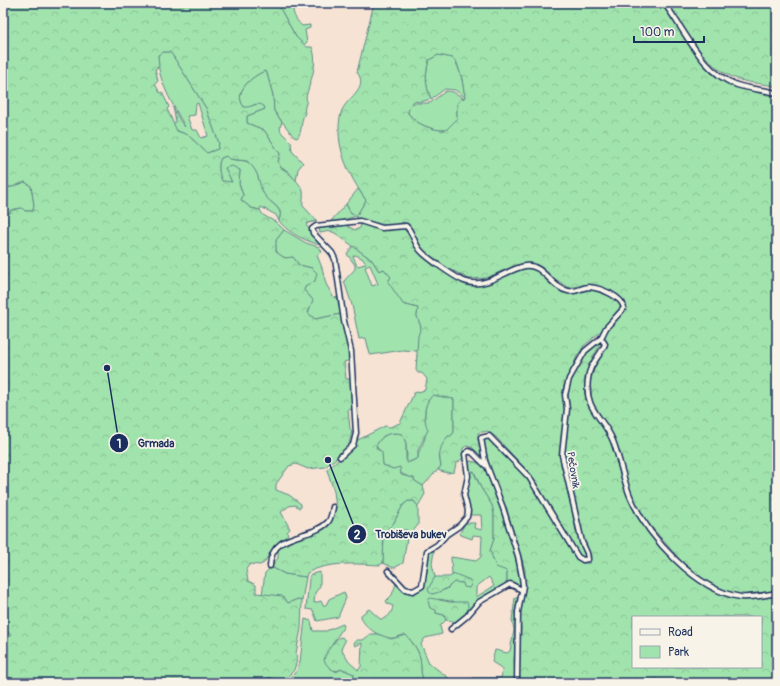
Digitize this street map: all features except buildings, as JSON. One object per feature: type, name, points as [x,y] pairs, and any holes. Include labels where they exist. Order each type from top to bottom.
[{"type":"street","points":[[664,3],[706,64],[718,75],[738,85],[777,93]]},
{"type":"street","points":[[340,457],[353,445],[356,433],[351,350],[344,320],[335,259],[332,253],[313,232],[313,227],[323,224],[360,221],[382,228],[406,226],[409,229],[413,240],[422,252],[463,281],[481,283],[516,269],[531,266],[538,268],[550,280],[567,291],[575,291],[589,287],[612,295],[623,303],[624,308],[606,328],[601,338],[605,344],[592,363],[588,378],[588,394],[590,407],[613,441],[629,495],[641,518],[675,559],[713,589],[741,597],[754,597],[777,593]]},
{"type":"street","name":"Pečovnik","points":[[517,683],[518,612],[522,590],[522,578],[518,556],[503,508],[487,467],[481,442],[484,436],[489,436],[529,477],[578,557],[584,560],[588,559],[582,542],[562,455],[567,409],[565,395],[569,379],[585,351],[601,338]]},
{"type":"street","points":[[388,571],[405,589],[413,591],[422,586],[427,551],[437,545],[447,534],[459,526],[467,517],[468,511],[464,495],[468,476],[465,454],[468,451],[474,453],[487,467]]},
{"type":"street","points":[[270,566],[270,558],[281,543],[288,538],[323,526],[329,521],[333,507]]},
{"type":"street","points":[[451,629],[485,598],[510,584],[522,590]]},
{"type":"street","points":[[261,683],[275,683]]},
{"type":"green space","points":[[3,3],[277,3],[296,37],[307,47],[312,47],[315,60],[312,79],[306,97],[305,113],[302,119],[300,133],[297,138],[294,137],[274,111],[273,95],[267,73],[265,71],[260,73],[245,85],[240,96],[244,107],[250,107],[257,104],[264,106],[265,109],[247,116],[247,123],[264,130],[280,154],[278,162],[281,168],[294,178],[302,188],[303,206],[317,221],[306,225],[323,246],[305,240],[283,226],[279,221],[280,211],[266,197],[255,171],[247,161],[229,159],[226,156],[221,158],[219,167],[222,181],[232,182],[225,168],[232,166],[240,170],[239,184],[243,195],[241,200],[251,208],[260,210],[263,215],[277,223],[284,230],[276,240],[276,252],[285,258],[293,257],[299,265],[312,268],[317,273],[315,281],[305,287],[304,290],[313,300],[308,313],[315,319],[341,314],[351,360],[344,362],[346,379],[351,379],[353,409],[348,410],[350,429],[352,431],[348,449],[325,467],[308,469],[296,464],[289,466],[276,484],[276,490],[289,495],[301,504],[301,507],[299,508],[295,505],[289,506],[281,512],[290,529],[287,532],[288,535],[274,546],[264,563],[260,565],[250,564],[246,569],[248,581],[256,585],[256,593],[282,596],[288,603],[298,599],[302,601],[301,629],[296,653],[297,660],[294,670],[282,683],[271,679],[251,683],[19,683],[3,674],[3,664],[8,660],[5,651],[3,652],[3,639],[8,638],[11,635],[3,628],[3,215],[10,213],[11,210],[22,208],[25,211],[33,211],[34,205],[31,186],[25,182],[12,187],[3,187]],"holes":[[[163,52],[170,52],[206,108],[219,143],[218,149],[207,153],[188,135],[177,131],[167,109],[169,107],[162,92],[160,93],[155,84],[158,81],[155,69],[159,67],[158,55]]]},
{"type":"green space","points":[[277,3],[293,3],[294,16],[302,26],[310,25],[310,28],[305,30],[307,42],[304,45],[296,37]]},
{"type":"green space","points":[[374,3],[662,3],[695,55],[711,73],[734,86],[777,97],[777,591],[755,596],[743,596],[715,588],[681,561],[642,516],[629,487],[615,438],[592,403],[590,382],[597,361],[606,345],[606,338],[603,334],[624,308],[626,302],[622,298],[606,289],[594,286],[583,285],[567,287],[532,263],[516,265],[486,278],[469,279],[440,264],[422,251],[415,236],[405,222],[389,226],[357,218],[356,216],[337,222],[331,221],[346,204],[351,214],[357,215],[366,200],[354,181],[344,159],[339,136],[339,125],[343,108],[359,88],[361,83],[357,72]],"holes":[[[438,55],[453,58],[457,63],[462,79],[465,97],[463,99],[462,97],[457,104],[457,119],[446,130],[430,128],[411,117],[408,113],[409,107],[414,101],[420,102],[431,99],[426,80],[429,60]]]},
{"type":"green space","points":[[667,3],[777,3],[777,87],[740,80],[716,67],[698,48]]},
{"type":"green space","points":[[170,52],[206,108],[219,143],[218,149],[207,153],[190,137],[178,131],[172,124],[176,122],[173,107],[180,121],[185,127],[163,83],[158,63],[158,54]],"holes":[[[198,103],[208,136],[201,138],[197,130],[192,130],[187,116],[195,115],[196,104]]]},
{"type":"green space","points":[[438,55],[453,58],[456,62],[460,72],[465,97],[455,90],[445,89],[431,99],[426,80],[427,70],[429,60]]},
{"type":"green space","points":[[265,71],[267,73],[273,95],[274,111],[282,122],[280,127],[281,132],[291,142],[292,151],[303,163],[298,169],[296,181],[288,171],[281,168],[278,162],[280,154],[264,130],[247,123],[247,116],[265,109],[256,104],[248,108],[244,107],[240,96],[242,90],[249,81]]},
{"type":"green space","points":[[446,91],[453,92],[462,97],[457,104],[457,119],[446,130],[425,126],[411,117],[408,113],[409,107],[413,103],[430,103]]},
{"type":"green space","points":[[226,156],[232,159],[247,162],[253,167],[258,175],[264,194],[280,212],[279,221],[276,215],[261,207],[260,210],[251,208],[241,200],[243,195],[239,184],[240,170],[226,168],[232,183],[222,181],[219,172],[219,164],[221,158]]},
{"type":"green space","points":[[25,182],[31,186],[34,205],[33,211],[25,211],[21,208],[11,210],[10,213],[3,215],[3,187],[12,187]]},
{"type":"green space","points":[[358,189],[366,200],[357,215],[351,214],[346,204]]},
{"type":"green space","points":[[347,223],[347,226],[355,230],[360,228],[361,224],[389,231],[401,227],[422,254],[450,274],[468,282],[482,284],[518,269],[531,266],[565,292],[572,292],[584,288],[594,288],[610,295],[622,305],[600,332],[584,346],[577,356],[564,385],[563,396],[565,410],[560,447],[561,465],[570,497],[576,532],[585,556],[584,558],[578,554],[531,475],[496,437],[487,431],[478,433],[478,440],[483,456],[481,457],[473,448],[467,446],[463,448],[463,458],[456,464],[454,472],[447,473],[438,470],[441,466],[441,447],[448,436],[451,436],[454,432],[454,399],[433,395],[427,403],[425,411],[425,421],[428,430],[418,450],[418,458],[407,463],[406,443],[402,434],[394,433],[386,435],[380,439],[376,446],[377,449],[382,452],[383,465],[393,469],[400,467],[401,475],[414,478],[415,481],[423,486],[425,494],[418,506],[414,501],[408,501],[403,505],[393,524],[384,533],[383,563],[380,565],[334,565],[315,569],[307,573],[306,577],[285,574],[271,567],[278,558],[278,547],[300,534],[332,521],[336,509],[334,491],[327,470],[349,450],[354,442],[385,426],[390,427],[400,423],[414,393],[425,390],[427,379],[422,373],[418,373],[416,370],[418,336],[421,327],[417,316],[418,308],[403,304],[388,282],[391,277],[384,269],[379,271],[372,260],[335,233],[330,231],[320,233],[319,227]]},
{"type":"green space","points":[[284,230],[306,243],[319,247],[322,252],[317,255],[326,284],[334,298],[338,297],[341,314],[315,319],[308,313],[312,299],[304,290],[305,287],[315,281],[312,268],[299,265],[293,257],[288,258],[281,256],[277,252],[276,240]]},
{"type":"green space","points":[[353,246],[372,260],[379,271],[384,269],[391,277],[389,280],[403,304],[418,308],[417,316],[421,327],[417,351],[403,350],[370,355],[366,338],[359,339],[352,305],[344,281],[355,269],[355,265],[347,254]],"holes":[[[356,255],[363,259],[366,264],[357,266],[353,256]],[[370,265],[378,284],[372,286],[365,267]]]},
{"type":"green space","points":[[597,341],[601,344],[588,368],[585,386],[586,394],[592,411],[611,442],[624,486],[634,511],[641,523],[663,550],[676,563],[704,585],[732,597],[744,599],[777,595],[777,683],[519,683],[521,628],[519,614],[525,584],[525,570],[506,507],[494,482],[483,442],[487,438],[526,477],[573,553],[583,563],[590,563],[591,556],[580,531],[565,464],[564,446],[569,410],[568,387],[586,352]]},
{"type":"green space","points":[[433,395],[454,399],[454,432],[439,455],[441,466],[423,486],[409,477],[383,465],[381,452],[376,446],[380,439],[386,435],[394,433],[402,434],[406,443],[406,460],[410,462],[418,458],[425,437],[425,409],[429,399]]},
{"type":"green space","points":[[470,461],[480,463],[485,468],[511,541],[521,586],[507,582],[507,571],[496,567],[490,551],[494,539],[494,514],[492,505],[481,488],[474,471],[468,472],[467,463]]},
{"type":"green space","points":[[473,471],[481,488],[492,505],[494,514],[494,539],[490,551],[507,571],[507,582],[468,613],[455,602],[439,599],[436,613],[444,615],[446,620],[440,626],[442,634],[425,638],[421,644],[429,663],[455,683],[426,683],[422,674],[418,652],[406,635],[392,638],[381,636],[364,623],[361,615],[369,609],[380,619],[389,615],[393,606],[388,604],[386,601],[392,595],[397,581],[413,592],[419,591],[425,583],[427,554],[430,550],[434,551],[432,564],[435,577],[429,589],[432,594],[447,589],[454,582],[463,583],[469,588],[455,574],[452,575],[451,557],[476,561],[481,557],[482,536],[473,535],[472,539],[461,535],[460,533],[465,523],[475,523],[474,528],[482,530],[481,515],[469,515],[465,494],[468,472]],"holes":[[[489,577],[494,586],[476,597],[476,587]]]},
{"type":"green space","points":[[408,501],[414,501],[418,506],[418,525],[407,538],[403,563],[394,568],[383,563],[384,533],[393,524],[403,505]],"holes":[[[397,530],[407,530],[408,535],[397,537]]]},
{"type":"green space","points":[[271,567],[285,574],[306,577],[302,601],[298,599],[288,603],[284,599],[262,595],[265,573]]},
{"type":"green space","points":[[320,572],[320,586],[315,593],[314,603],[321,601],[323,605],[326,605],[329,599],[344,592],[346,598],[338,617],[317,621],[313,610],[306,609],[310,575]]},
{"type":"green space","points":[[455,574],[470,580],[471,585],[469,588],[464,587],[463,583],[454,582],[449,587],[441,591],[432,594],[429,592],[428,589],[435,577],[449,577]]},
{"type":"green space","points":[[430,598],[450,602],[467,602],[468,608],[465,615],[458,622],[446,620],[444,615],[436,613],[436,610],[430,608],[428,601]]},
{"type":"green space","points":[[515,598],[518,598],[515,612],[517,633],[514,660],[515,683],[471,683],[473,678],[501,678],[503,669],[492,662],[495,650],[507,653],[510,651],[514,630],[512,620]]},
{"type":"green space","points":[[305,619],[311,621],[313,631],[326,631],[343,624],[344,626],[325,656],[336,672],[342,669],[354,674],[354,678],[348,683],[287,683],[297,670],[300,662]]},
{"type":"green space","points":[[3,628],[11,635],[8,638],[3,639]]},
{"type":"green space","points":[[371,634],[378,634],[391,639],[406,635],[418,652],[422,674],[426,683],[348,683],[354,678],[354,674],[342,669],[336,671],[332,670],[324,661],[331,646],[338,638],[342,637],[345,641],[341,649],[349,662],[358,670],[361,667],[362,643],[355,646],[354,643],[356,640],[363,640]]},
{"type":"green space","points":[[3,674],[19,683],[3,683]]},
{"type":"place","name":"Grmada","points":[[107,368]]},
{"type":"place","name":"Trobiševa bukev","points":[[328,460]]}]
